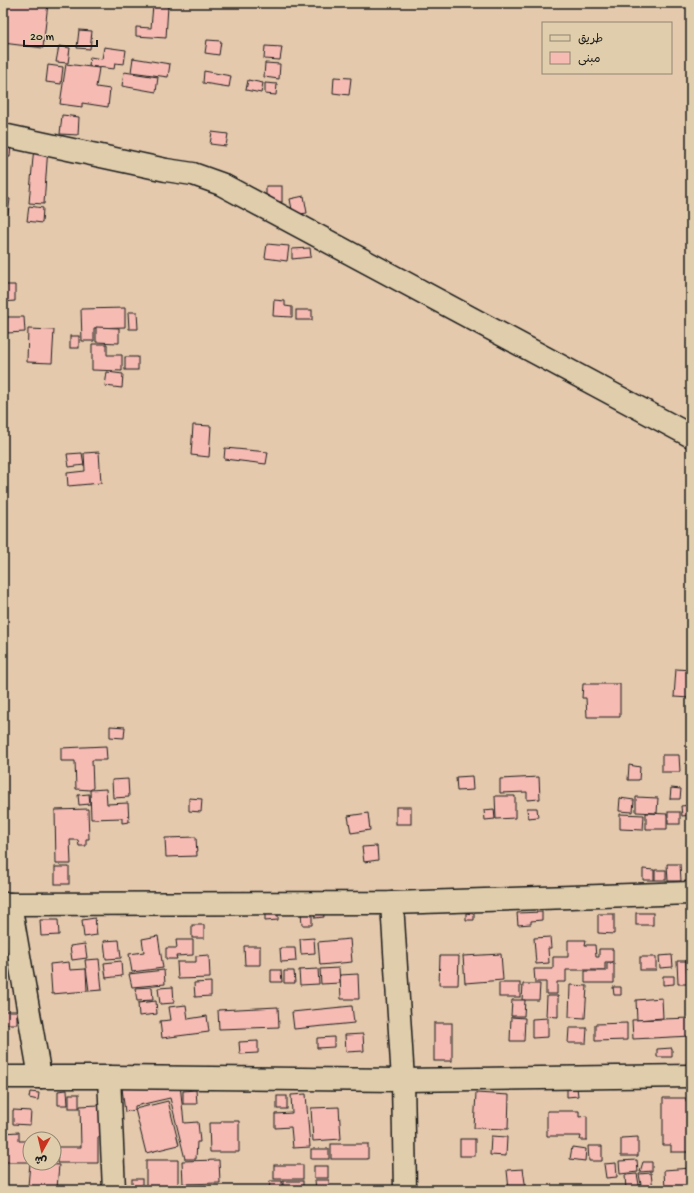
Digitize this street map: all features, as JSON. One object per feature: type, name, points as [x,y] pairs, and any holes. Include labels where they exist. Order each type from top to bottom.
[{"type":"street","points":[[3,135],[166,170],[193,174],[221,184],[691,436]]},
{"type":"street","points":[[40,1078],[6,904],[392,903],[691,893]]},
{"type":"street","points":[[392,903],[403,1080],[405,1190]]},
{"type":"street","points":[[3,1077],[403,1080],[691,1076]]},
{"type":"street","points":[[109,1077],[114,1190]]},
{"type":"building","points":[[5,3],[48,3],[43,48],[3,43]]},
{"type":"building","points":[[153,5],[168,6],[166,38],[136,36],[136,27],[151,28]]},
{"type":"building","points":[[79,30],[92,31],[90,49],[77,48]]},
{"type":"building","points":[[207,40],[221,41],[219,55],[205,53]]},
{"type":"building","points":[[59,46],[70,48],[68,63],[56,62]]},
{"type":"building","points":[[265,46],[282,47],[280,60],[264,59]]},
{"type":"building","points":[[104,47],[126,50],[124,64],[115,63],[114,69],[89,66],[90,57],[102,59]]},
{"type":"building","points":[[133,58],[170,64],[168,77],[131,72]]},
{"type":"building","points":[[265,63],[280,64],[279,79],[264,77]]},
{"type":"building","points":[[66,64],[99,68],[96,87],[110,89],[108,107],[82,103],[82,107],[60,104]]},
{"type":"building","points":[[48,65],[63,67],[61,84],[46,82]]},
{"type":"building","points":[[204,71],[231,76],[229,87],[203,83]]},
{"type":"building","points":[[124,72],[158,77],[156,92],[122,86]]},
{"type":"building","points":[[334,77],[351,78],[349,95],[333,93]]},
{"type":"building","points":[[248,80],[263,83],[261,93],[246,90]]},
{"type":"building","points":[[265,83],[277,84],[276,95],[265,94]]},
{"type":"building","points":[[62,115],[79,117],[78,135],[60,134]]},
{"type":"building","points":[[212,132],[228,134],[226,146],[210,144]]},
{"type":"building","points":[[3,144],[11,144],[10,157],[3,157]]},
{"type":"building","points":[[34,146],[48,147],[44,204],[29,203]]},
{"type":"building","points":[[266,186],[282,186],[282,202],[266,202]]},
{"type":"building","points":[[304,196],[307,213],[293,215],[290,199]]},
{"type":"building","points":[[3,198],[10,199],[8,214],[3,213]]},
{"type":"building","points":[[29,206],[43,208],[42,223],[27,221]]},
{"type":"building","points":[[267,244],[289,246],[287,261],[265,258]]},
{"type":"building","points":[[310,248],[311,257],[292,259],[292,249]]},
{"type":"building","points":[[3,285],[15,285],[15,301],[3,302]]},
{"type":"building","points":[[274,300],[285,301],[285,306],[292,307],[292,317],[273,316]]},
{"type":"building","points":[[125,308],[125,327],[94,328],[94,341],[82,341],[81,309]]},
{"type":"building","points":[[296,310],[312,310],[312,320],[296,320]]},
{"type":"building","points":[[128,312],[137,312],[138,329],[129,329]]},
{"type":"building","points":[[3,313],[6,313],[6,331],[3,331]]},
{"type":"building","points":[[7,317],[24,317],[25,332],[7,333]]},
{"type":"building","points":[[96,327],[119,328],[119,343],[96,342]]},
{"type":"building","points":[[28,329],[54,330],[52,363],[27,362]]},
{"type":"building","points":[[70,336],[79,336],[79,348],[70,348]]},
{"type":"building","points":[[92,344],[107,344],[107,355],[122,355],[122,371],[92,370]]},
{"type":"building","points":[[125,357],[138,357],[138,370],[125,370]]},
{"type":"building","points":[[107,372],[123,374],[122,388],[105,386]]},
{"type":"building","points":[[193,425],[211,426],[209,457],[191,455]]},
{"type":"building","points":[[225,448],[268,452],[266,464],[224,459]]},
{"type":"building","points":[[99,452],[101,483],[68,486],[67,473],[85,471],[84,453]]},
{"type":"building","points":[[82,453],[84,465],[69,467],[67,454]]},
{"type":"building","points":[[690,634],[691,647],[689,647]]},
{"type":"building","points":[[676,669],[691,670],[690,698],[674,697]]},
{"type":"building","points":[[583,684],[620,684],[620,717],[587,717],[586,698],[582,698]]},
{"type":"building","points":[[110,726],[125,727],[124,738],[110,737]]},
{"type":"building","points":[[106,746],[107,760],[92,760],[93,788],[90,790],[76,789],[75,761],[61,761],[61,748]]},
{"type":"building","points":[[662,755],[679,755],[680,772],[662,772]]},
{"type":"building","points":[[629,765],[640,767],[639,780],[628,780]]},
{"type":"building","points":[[472,776],[473,790],[457,791],[456,777]]},
{"type":"building","points":[[539,777],[540,799],[527,800],[527,792],[500,793],[500,779]]},
{"type":"building","points":[[128,779],[129,797],[113,798],[112,780]]},
{"type":"building","points":[[671,788],[681,789],[680,799],[670,799]]},
{"type":"building","points":[[106,789],[107,804],[128,803],[129,822],[122,823],[122,818],[91,819],[90,790]]},
{"type":"building","points":[[89,794],[90,804],[79,805],[78,795]]},
{"type":"building","points":[[495,796],[515,796],[515,818],[496,819]]},
{"type":"building","points":[[636,797],[658,798],[657,813],[636,812]]},
{"type":"building","points":[[189,798],[202,799],[201,812],[189,811]]},
{"type":"building","points":[[620,798],[634,800],[633,812],[619,811]]},
{"type":"building","points":[[690,805],[691,815],[682,816],[681,806]]},
{"type":"building","points":[[396,807],[411,807],[411,824],[396,824]]},
{"type":"building","points":[[527,808],[537,808],[538,817],[528,818]]},
{"type":"building","points":[[88,809],[89,839],[86,839],[86,846],[79,846],[78,840],[70,840],[71,864],[56,864],[55,810]]},
{"type":"building","points":[[494,809],[495,819],[485,820],[484,810]]},
{"type":"building","points":[[668,812],[680,812],[680,824],[668,824]]},
{"type":"building","points":[[368,813],[370,830],[351,833],[348,816]]},
{"type":"building","points":[[646,813],[667,814],[667,829],[646,829]]},
{"type":"building","points":[[620,814],[644,815],[643,830],[620,829]]},
{"type":"building","points":[[196,837],[197,856],[166,857],[165,838]]},
{"type":"building","points":[[377,846],[378,860],[364,862],[362,847]]},
{"type":"building","points":[[667,864],[680,864],[681,881],[668,881]]},
{"type":"building","points":[[55,867],[69,867],[69,884],[55,884]]},
{"type":"building","points":[[643,869],[654,870],[654,880],[643,880]]},
{"type":"building","points":[[655,870],[666,870],[666,880],[655,880]]},
{"type":"building","points":[[265,907],[278,907],[278,920],[265,921]]},
{"type":"building","points":[[323,909],[324,917],[315,918],[314,910]]},
{"type":"building","points":[[301,912],[312,912],[312,925],[302,925]]},
{"type":"building","points":[[542,912],[542,920],[531,921],[531,924],[518,925],[517,913]]},
{"type":"building","points":[[466,913],[474,914],[474,920],[466,920]]},
{"type":"building","points":[[636,913],[653,913],[653,925],[636,925]]},
{"type":"building","points":[[598,914],[614,914],[614,934],[598,933]]},
{"type":"building","points":[[95,918],[97,935],[84,937],[82,920]]},
{"type":"building","points":[[40,920],[58,920],[59,935],[41,936]]},
{"type":"building","points":[[192,925],[204,925],[204,938],[192,938]]},
{"type":"building","points":[[158,936],[163,968],[132,972],[129,954],[144,952],[142,939]]},
{"type":"building","points":[[550,937],[551,948],[548,948],[549,963],[536,964],[534,938]]},
{"type":"building","points":[[314,938],[315,953],[301,954],[300,939]]},
{"type":"building","points":[[350,939],[352,962],[320,965],[318,942]]},
{"type":"building","points":[[119,940],[121,958],[106,959],[104,941]]},
{"type":"building","points":[[176,940],[193,940],[193,955],[176,956],[177,959],[166,959],[166,948],[177,948]]},
{"type":"building","points":[[568,940],[586,940],[585,945],[595,945],[596,957],[599,957],[599,949],[613,949],[613,962],[605,962],[605,970],[566,970],[566,982],[557,982],[557,994],[546,994],[546,982],[535,982],[534,969],[553,969],[553,957],[568,957]]},
{"type":"building","points":[[85,944],[87,958],[72,960],[70,946]]},
{"type":"building","points":[[244,946],[260,946],[260,965],[245,965]]},
{"type":"building","points":[[280,948],[295,948],[296,961],[281,962]]},
{"type":"building","points":[[501,954],[503,980],[465,983],[463,956]]},
{"type":"building","points":[[209,955],[210,978],[178,979],[177,962],[196,962],[196,956]]},
{"type":"building","points":[[672,955],[673,967],[660,968],[659,956]]},
{"type":"building","points":[[440,956],[459,956],[458,985],[439,985]]},
{"type":"building","points":[[640,957],[656,957],[656,970],[640,970]]},
{"type":"building","points":[[99,959],[102,990],[89,991],[85,960]]},
{"type":"building","points":[[121,961],[122,976],[106,978],[104,963]]},
{"type":"building","points":[[677,961],[686,961],[687,984],[678,984]]},
{"type":"building","points":[[69,962],[70,970],[86,969],[87,991],[52,994],[50,964]]},
{"type":"building","points":[[607,963],[614,963],[614,983],[585,983],[585,971],[607,971]]},
{"type":"building","points":[[339,968],[340,983],[321,984],[320,969]]},
{"type":"building","points":[[318,969],[319,984],[300,985],[299,970]]},
{"type":"building","points":[[164,970],[165,984],[132,987],[129,974]]},
{"type":"building","points":[[271,970],[281,970],[282,982],[271,982]]},
{"type":"building","points":[[284,971],[294,971],[295,983],[284,983]]},
{"type":"building","points":[[358,974],[359,999],[341,999],[340,975]]},
{"type":"building","points":[[663,976],[674,976],[674,984],[663,985]]},
{"type":"building","points":[[211,982],[211,996],[195,997],[194,983]]},
{"type":"building","points":[[499,983],[520,983],[520,997],[499,997]]},
{"type":"building","points":[[523,984],[540,984],[539,1000],[522,1000]]},
{"type":"building","points":[[570,985],[587,986],[585,1018],[569,1017]]},
{"type":"building","points":[[152,987],[153,1000],[137,1001],[135,988]]},
{"type":"building","points":[[173,987],[174,1003],[160,1004],[158,988]]},
{"type":"building","points":[[613,987],[621,987],[621,995],[614,995]]},
{"type":"building","points":[[547,996],[558,996],[558,1017],[546,1016]]},
{"type":"building","points":[[662,998],[663,1018],[637,1020],[636,1000]]},
{"type":"building","points":[[512,1000],[525,1000],[524,1016],[511,1016]]},
{"type":"building","points":[[156,1001],[157,1014],[139,1016],[138,1003]]},
{"type":"building","points":[[186,1005],[188,1019],[207,1016],[209,1032],[162,1038],[160,1021],[171,1020],[169,1007]]},
{"type":"building","points":[[352,1006],[354,1023],[294,1029],[292,1012]]},
{"type":"building","points":[[278,1007],[279,1027],[219,1029],[218,1010]]},
{"type":"building","points":[[3,1011],[17,1011],[17,1024],[3,1024]]},
{"type":"building","points":[[511,1017],[525,1018],[524,1041],[510,1041]]},
{"type":"building","points":[[548,1018],[548,1037],[532,1038],[532,1019]]},
{"type":"building","points":[[691,1018],[691,1036],[633,1039],[632,1020]]},
{"type":"building","points":[[434,1023],[452,1023],[452,1061],[434,1061]]},
{"type":"building","points":[[627,1023],[627,1040],[595,1041],[595,1024]]},
{"type":"building","points":[[569,1028],[587,1028],[586,1043],[568,1043]]},
{"type":"building","points":[[363,1034],[364,1051],[346,1052],[345,1035]]},
{"type":"building","points":[[334,1037],[334,1047],[317,1048],[317,1038]]},
{"type":"building","points":[[258,1041],[258,1053],[240,1054],[239,1042]]},
{"type":"building","points":[[672,1048],[672,1057],[657,1057],[657,1049]]},
{"type":"building","points":[[180,1084],[184,1123],[198,1122],[200,1142],[197,1142],[196,1159],[185,1159],[170,1098],[135,1106],[135,1110],[125,1112],[122,1088]]},
{"type":"building","points":[[567,1088],[577,1088],[578,1096],[567,1097]]},
{"type":"building","points":[[67,1090],[68,1105],[58,1105],[58,1091]]},
{"type":"building","points":[[196,1090],[197,1104],[183,1104],[183,1091]]},
{"type":"building","points":[[30,1092],[39,1093],[38,1100],[29,1098]]},
{"type":"building","points":[[476,1093],[509,1095],[508,1129],[474,1128]]},
{"type":"building","points":[[69,1094],[79,1094],[79,1108],[69,1108]]},
{"type":"building","points":[[306,1094],[310,1147],[293,1148],[291,1127],[275,1128],[275,1114],[292,1113],[291,1095]]},
{"type":"building","points":[[277,1096],[287,1096],[287,1109],[277,1109]]},
{"type":"building","points":[[663,1098],[686,1098],[686,1102],[691,1104],[691,1152],[671,1152],[671,1145],[663,1145]]},
{"type":"building","points":[[168,1101],[179,1145],[146,1153],[135,1109]]},
{"type":"building","points":[[99,1105],[100,1118],[102,1119],[102,1136],[98,1137],[98,1163],[62,1163],[62,1147],[81,1147],[80,1106]]},
{"type":"building","points":[[339,1107],[341,1139],[313,1141],[311,1108]]},
{"type":"building","points":[[13,1110],[31,1111],[30,1125],[13,1124]]},
{"type":"building","points":[[547,1111],[579,1111],[579,1117],[587,1116],[587,1140],[580,1140],[581,1136],[547,1136]]},
{"type":"building","points":[[221,1121],[239,1121],[239,1152],[210,1152],[209,1123],[221,1123]]},
{"type":"building","points":[[19,1132],[19,1141],[22,1141],[22,1162],[3,1162],[3,1133]]},
{"type":"building","points":[[491,1136],[507,1137],[506,1156],[490,1155]]},
{"type":"building","points":[[638,1137],[638,1156],[621,1156],[621,1138]]},
{"type":"building","points":[[460,1139],[475,1139],[475,1156],[460,1156]]},
{"type":"building","points":[[331,1144],[368,1144],[368,1159],[331,1159]]},
{"type":"building","points":[[588,1146],[602,1146],[602,1161],[589,1161]]},
{"type":"building","points":[[572,1147],[586,1149],[585,1161],[570,1159]]},
{"type":"building","points":[[311,1149],[329,1149],[329,1159],[311,1159]]},
{"type":"building","points":[[146,1160],[178,1160],[178,1188],[146,1190]]},
{"type":"building","points":[[219,1160],[220,1183],[183,1184],[182,1161]]},
{"type":"building","points":[[637,1160],[638,1172],[620,1174],[619,1161]]},
{"type":"building","points":[[643,1162],[652,1162],[652,1171],[640,1172]]},
{"type":"building","points":[[616,1163],[617,1177],[606,1178],[604,1164]]},
{"type":"building","points":[[274,1165],[303,1165],[303,1179],[274,1179]]},
{"type":"building","points":[[314,1166],[328,1166],[328,1178],[314,1178]]},
{"type":"building","points":[[691,1168],[691,1190],[665,1190],[664,1170]]},
{"type":"building","points":[[523,1169],[526,1190],[509,1190],[507,1170]]},
{"type":"building","points":[[29,1171],[58,1171],[57,1188],[28,1186]]},
{"type":"building","points":[[651,1173],[653,1190],[642,1190],[639,1174]]},
{"type":"building","points":[[637,1174],[640,1190],[626,1190],[625,1175]]},
{"type":"building","points":[[132,1179],[142,1179],[142,1190],[132,1190]]},
{"type":"building","points":[[315,1180],[329,1180],[329,1190],[316,1190]]},
{"type":"building","points":[[270,1181],[282,1181],[282,1190],[269,1190]]},
{"type":"building","points":[[283,1181],[303,1181],[303,1190],[283,1190]]},
{"type":"building","points":[[304,1186],[308,1186],[308,1190],[304,1190]]},
{"type":"building","points":[[309,1186],[315,1186],[315,1190],[309,1190]]}]
